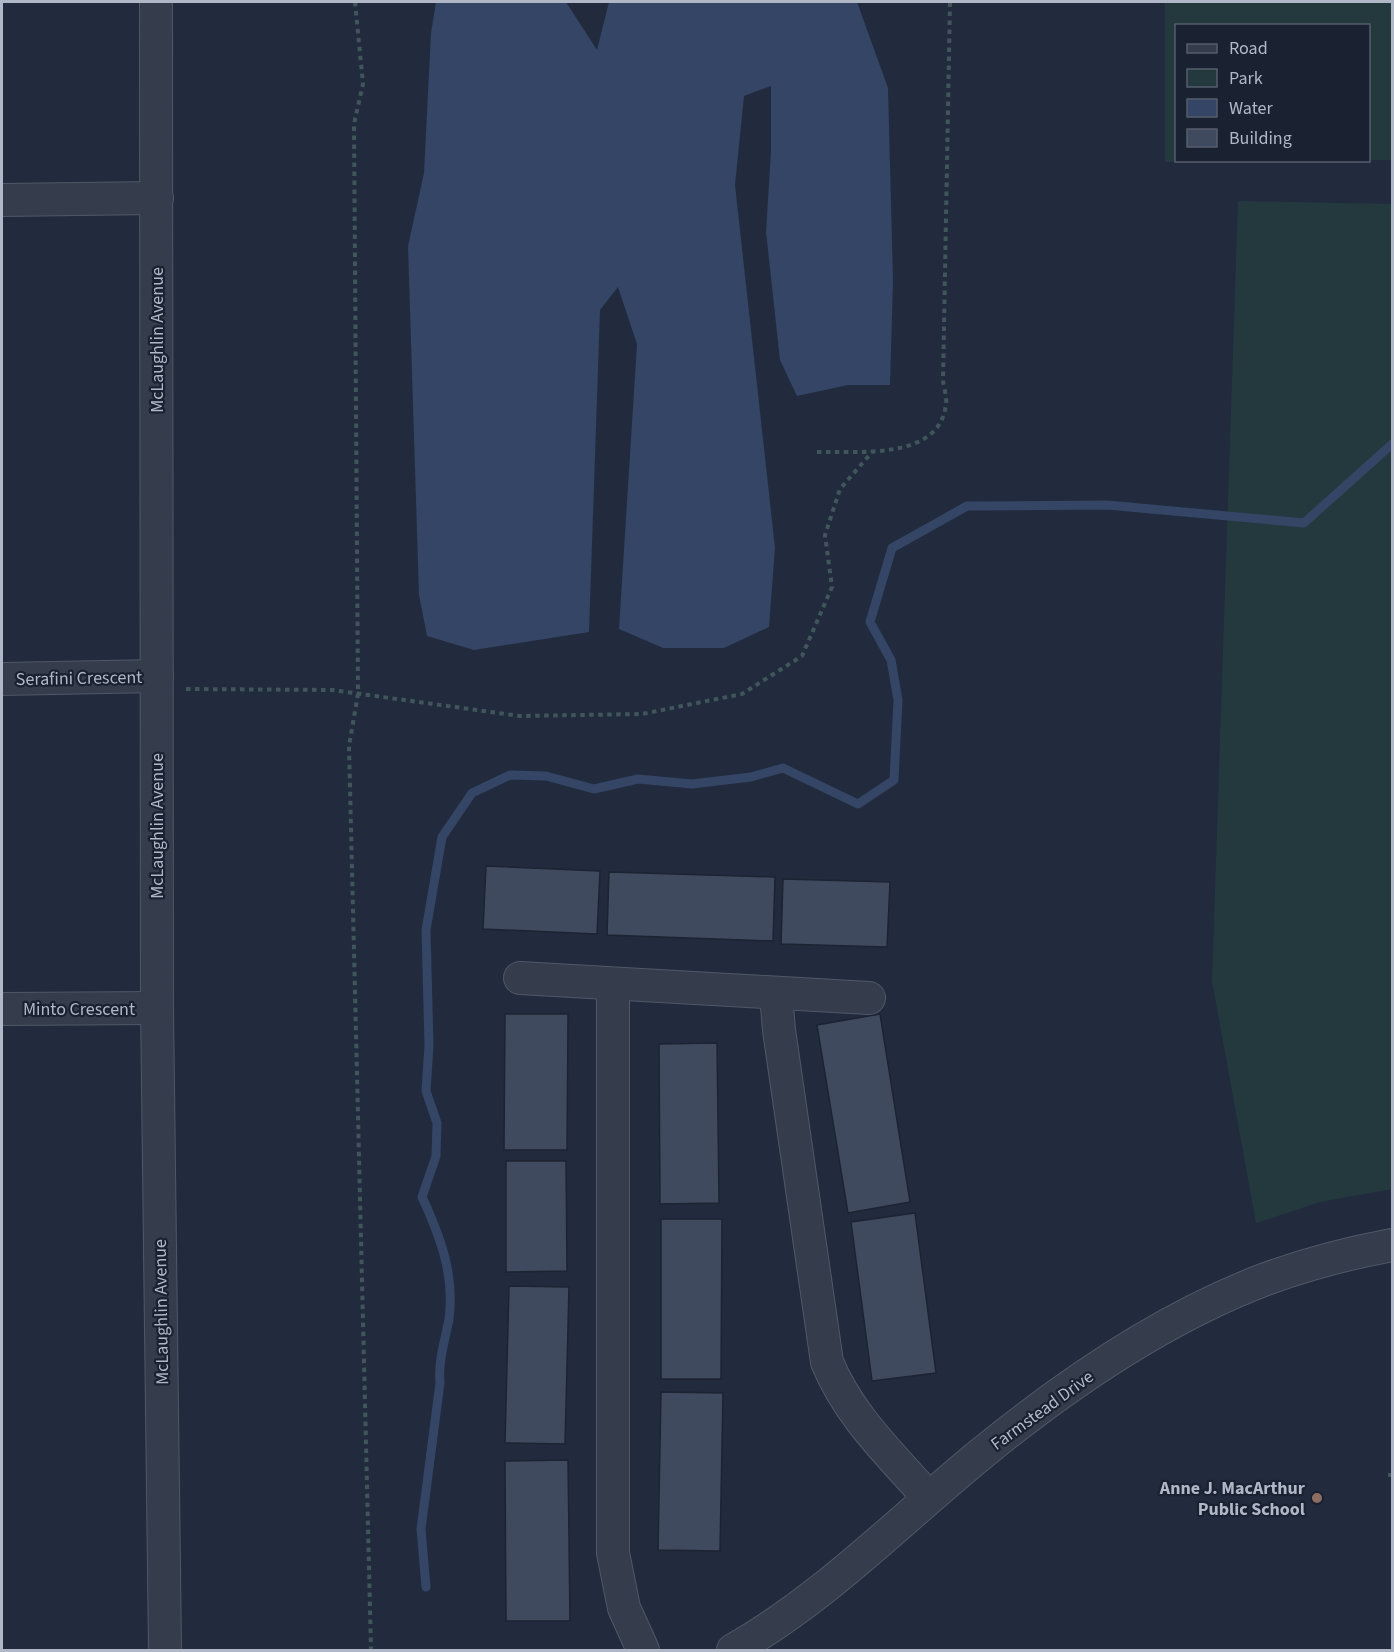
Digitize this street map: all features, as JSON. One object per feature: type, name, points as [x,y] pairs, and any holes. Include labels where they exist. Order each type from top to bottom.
[{"type":"street","name":"McLaughlin Avenue","points":[[156,2],[157,1008],[165,1650]]},
{"type":"street","points":[[2,200],[157,198]]},
{"type":"street","name":"Serafini Crescent","points":[[2,679],[157,683]]},
{"type":"street","points":[[520,978],[869,998]]},
{"type":"street","points":[[613,984],[613,1553],[624,1608],[643,1650]]},
{"type":"street","points":[[776,994],[779,1030],[827,1362],[837,1387],[856,1418],[929,1498]]},
{"type":"street","name":"Minto Crescent","points":[[2,1009],[157,1008]]},
{"type":"street","name":"Farmstead Drive","points":[[733,1650],[800,1607],[1033,1413],[1081,1380],[1182,1319],[1272,1277],[1319,1262],[1392,1245]]},
{"type":"path","points":[[355,2],[363,84],[354,124],[358,694],[349,746],[371,1650]]},
{"type":"path","points":[[817,452],[873,451],[917,444],[938,426],[946,404],[943,381],[950,2]]},
{"type":"path","points":[[157,683],[332,690],[520,716],[642,714],[742,694],[802,656],[832,587],[825,535],[840,489],[873,451]]},
{"type":"green space","points":[[1165,2],[1392,2],[1392,160],[1370,160],[1370,24],[1175,24],[1175,162],[1165,162]]},
{"type":"green space","points":[[1238,201],[1392,204],[1392,1189],[1320,1202],[1256,1223],[1212,981]]},
{"type":"water","points":[[436,2],[566,2],[597,50],[609,2],[857,2],[888,88],[893,281],[890,385],[848,385],[797,396],[780,360],[766,232],[771,151],[771,86],[744,96],[735,185],[775,548],[769,627],[724,648],[663,648],[619,629],[637,344],[618,287],[600,310],[589,632],[474,650],[427,636],[419,595],[408,246],[424,173],[431,33]]},
{"type":"building","points":[[486,866],[600,871],[597,934],[483,929]]},
{"type":"building","points":[[609,872],[775,877],[773,941],[607,935]]},
{"type":"building","points":[[783,879],[890,882],[887,947],[781,944]]},
{"type":"building","points":[[505,1014],[568,1014],[567,1150],[504,1150]]},
{"type":"building","points":[[880,1014],[910,1202],[848,1213],[817,1025]]},
{"type":"building","points":[[717,1043],[719,1203],[660,1204],[659,1044]]},
{"type":"building","points":[[506,1161],[566,1161],[567,1271],[506,1272]]},
{"type":"building","points":[[915,1213],[936,1373],[872,1381],[851,1222]]},
{"type":"building","points":[[661,1219],[722,1219],[721,1379],[661,1379]]},
{"type":"building","points":[[509,1286],[569,1287],[565,1444],[505,1443]]},
{"type":"building","points":[[661,1392],[723,1393],[720,1551],[658,1550]]},
{"type":"building","points":[[568,1460],[570,1621],[506,1621],[505,1461]]},
{"type":"waterway","points":[[426,1587],[421,1529],[440,1383],[441,1358],[450,1303],[448,1271],[435,1226],[422,1197],[436,1156],[437,1123],[426,1091],[429,1045],[426,930],[442,837],[472,793],[510,775],[546,776],[594,789],[638,779],[692,784],[751,777],[783,768],[858,804],[894,780],[898,700],[891,660],[870,622],[892,548],[967,506],[1107,505],[1304,523],[1392,444]]},
{"type":"place","name":"Anne J. MacArthur Public School","points":[[1317,1498]]}]
